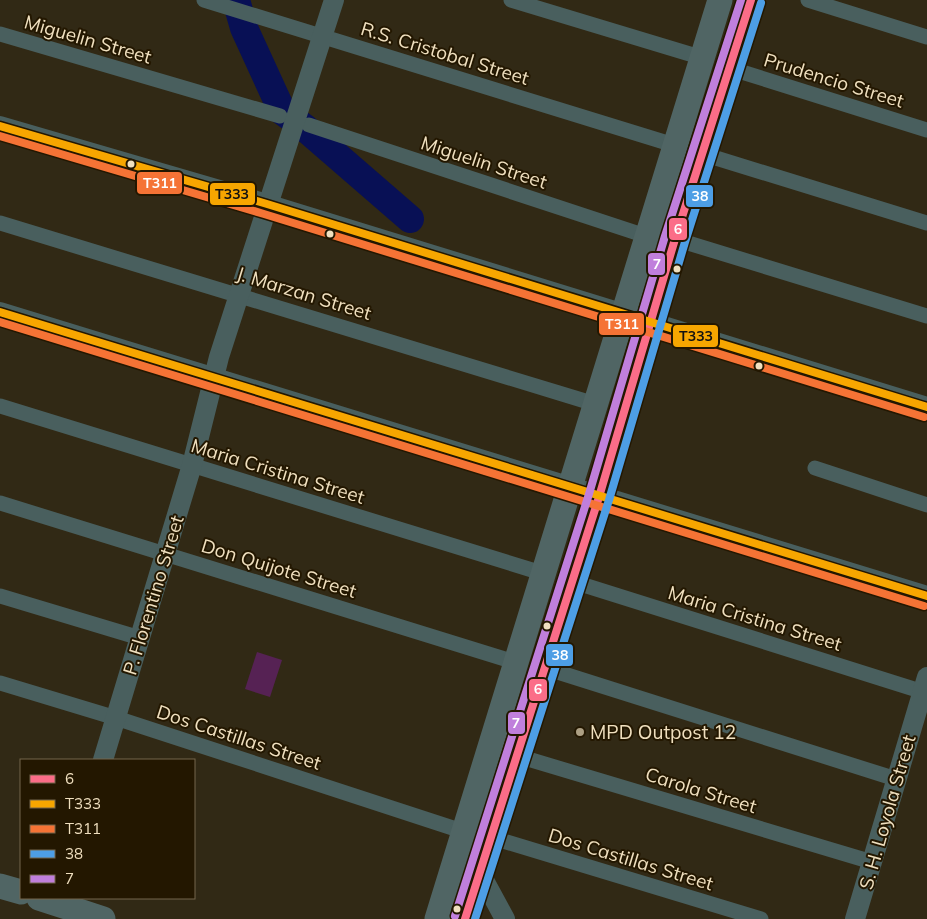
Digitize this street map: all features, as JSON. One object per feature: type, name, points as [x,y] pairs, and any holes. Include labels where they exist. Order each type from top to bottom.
[{"type":"main road","points":[[437,919],[518,663],[622,314],[720,0]]},
{"type":"main road","points":[[465,919],[599,497],[675,239],[751,0]]},
{"type":"main road","points":[[0,886],[20,892]]},
{"type":"main road","points":[[53,900],[103,919]]},
{"type":"street","name":"R.S. Cristobal Street","points":[[204,0],[674,145]]},
{"type":"street","name":"P. Florentino Street","points":[[103,759],[192,465],[214,376],[241,295],[267,204],[334,0]]},
{"type":"street","points":[[511,0],[703,58]]},
{"type":"street","points":[[808,0],[927,37]]},
{"type":"street","name":"Miguelin Street","points":[[0,34],[280,116]]},
{"type":"street","name":"Prudencio Street","points":[[729,68],[927,130]]},
{"type":"street","name":"Miguelin Street","points":[[309,125],[646,236]]},
{"type":"street","points":[[0,126],[267,204],[927,407]]},
{"type":"street","points":[[703,154],[927,223]]},
{"type":"street","name":"J. Marzan Street","points":[[0,223],[595,404]]},
{"type":"street","points":[[675,239],[927,316]]},
{"type":"street","points":[[0,312],[927,596]]},
{"type":"street","name":"Maria Cristina Street","points":[[0,406],[545,574]]},
{"type":"street","points":[[815,468],[927,505]]},
{"type":"street","name":"Don Quijote Street","points":[[0,503],[518,663]]},
{"type":"street","name":"Maria Cristina Street","points":[[571,581],[926,687]]},
{"type":"street","points":[[0,596],[140,638]]},
{"type":"street","points":[[545,668],[896,780]]},
{"type":"street","name":"Dos Castillas Street","points":[[0,684],[116,718],[465,832]]},
{"type":"street","name":"S. H. Loyola Street","points":[[855,919],[926,687]]},
{"type":"street","name":"Carola Street","points":[[518,756],[872,862]]},
{"type":"street","name":"Dos Castillas Street","points":[[490,836],[761,919]]},
{"type":"street","points":[[479,871],[504,919]]},
{"type":"shaded area","points":[[257,652],[282,660],[270,697],[245,689]]},
{"type":"waterway","points":[[236,0],[244,28],[282,111],[305,128],[410,219]]},
{"type":"transit line","name":"7","points":[[455,916],[589,494],[665,236],[741,0]]},
{"type":"transit line","name":"6","points":[[465,919],[599,497],[675,239],[751,0]]},
{"type":"transit line","name":"38","points":[[475,919],[609,500],[685,242],[761,3]]},
{"type":"transit line","name":"T333","points":[[0,126],[267,204],[927,407]]},
{"type":"transit line","name":"T311","points":[[0,136],[264,214],[924,417]]},
{"type":"transit line","name":"T333","points":[[0,312],[927,596]]},
{"type":"transit line","name":"T311","points":[[0,322],[924,606]]},
{"type":"place","name":"MPD Outpost 12","points":[[580,732]]}]
